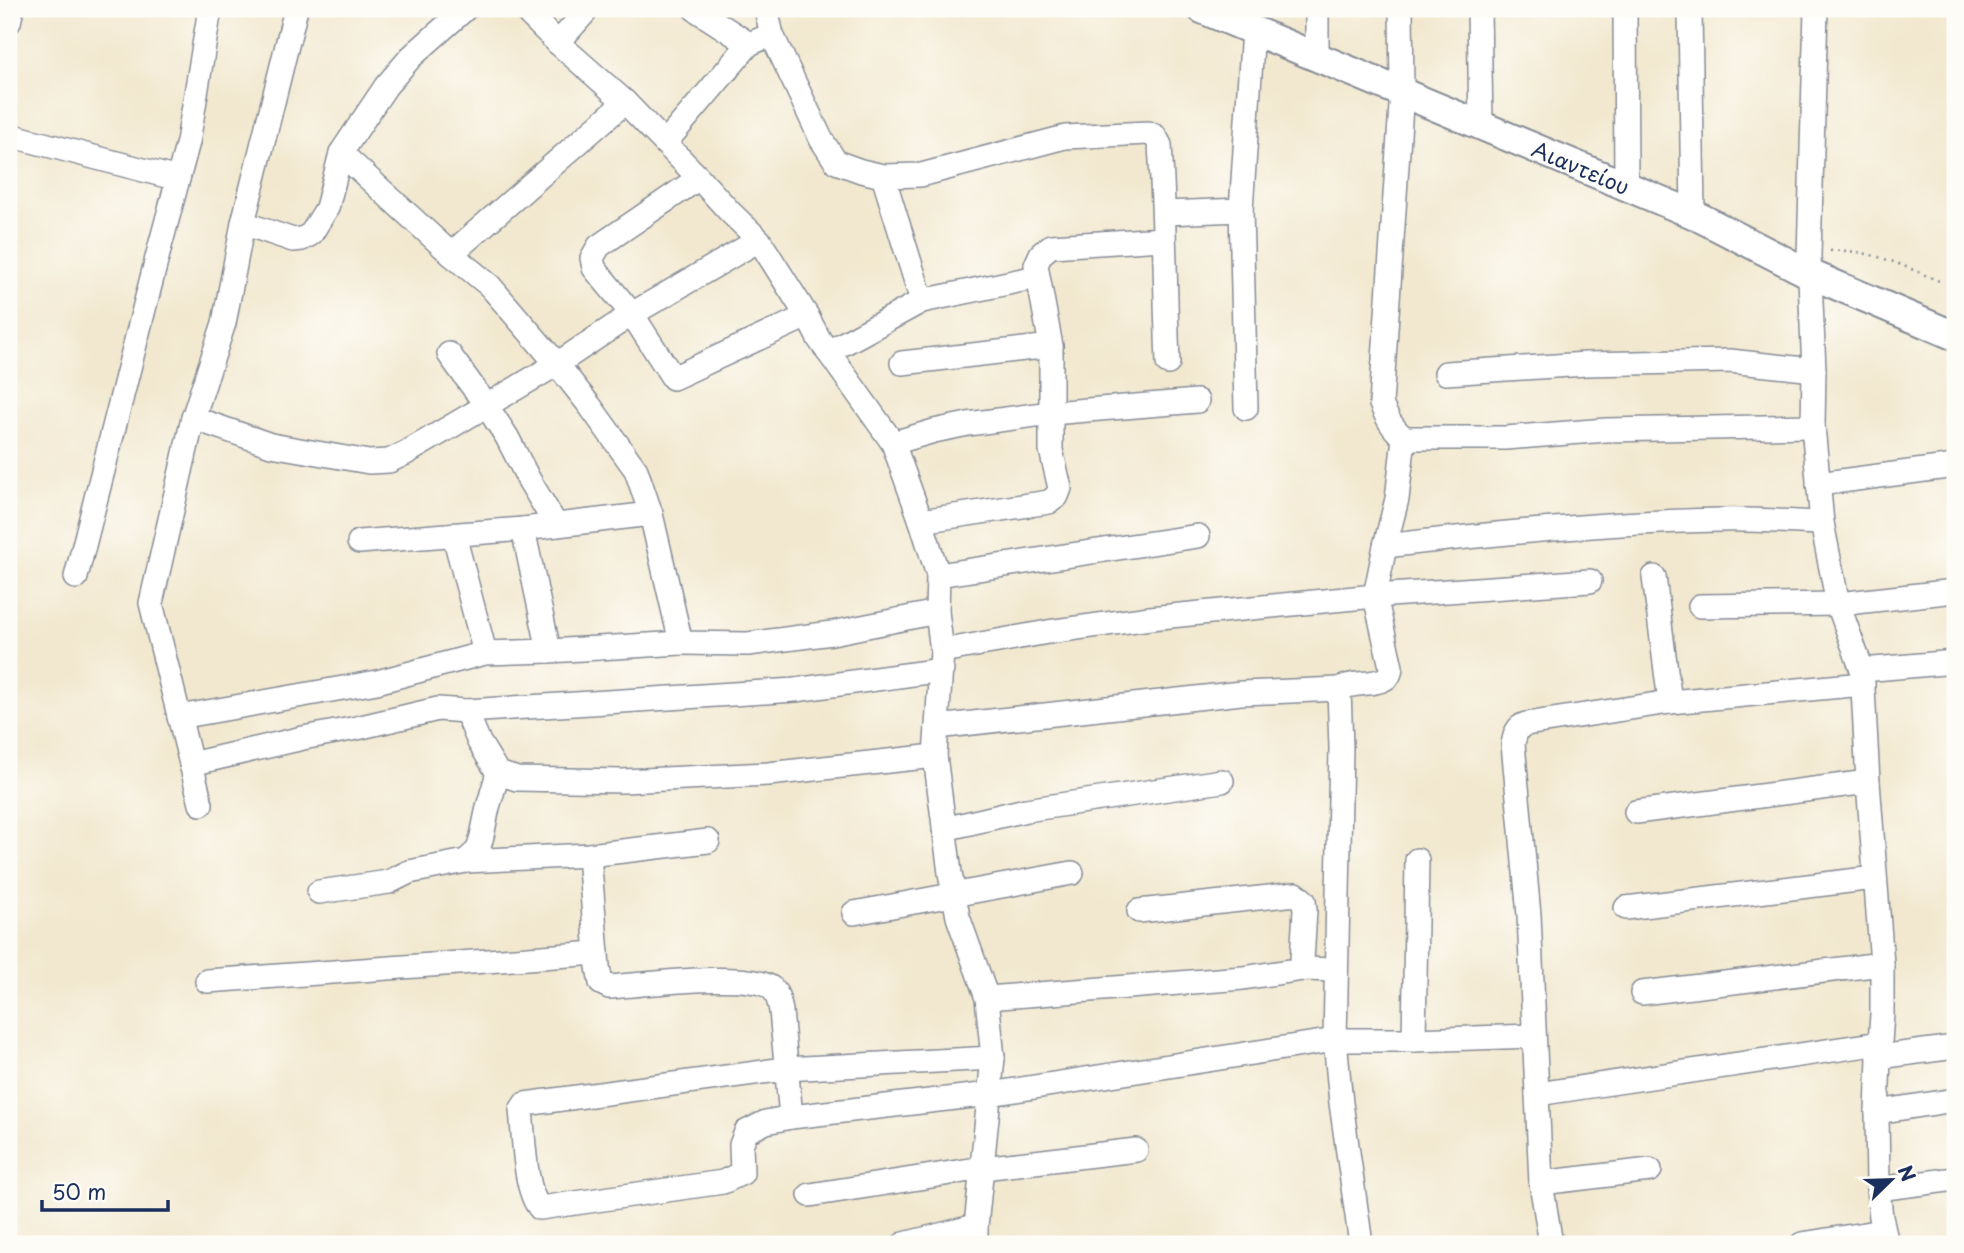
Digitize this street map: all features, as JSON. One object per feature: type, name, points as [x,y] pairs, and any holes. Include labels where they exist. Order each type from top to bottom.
[{"type":"main road","name":"Αιαντείου","points":[[1202,9],[1693,214],[1810,265],[1955,336]]},
{"type":"street","points":[[9,22],[12,9]]},
{"type":"street","points":[[76,578],[188,142],[210,9]]},
{"type":"street","points":[[201,804],[150,603],[193,418],[224,323],[243,223],[296,9]]},
{"type":"street","points":[[243,223],[293,240],[311,234],[327,208],[341,153],[386,86],[411,57],[465,9]]},
{"type":"street","points":[[524,9],[625,102],[759,240],[819,339],[893,443],[938,575],[937,612],[942,661],[935,756],[958,917],[987,998],[992,1058],[976,1235],[904,1244]]},
{"type":"street","points":[[558,43],[588,9]]},
{"type":"street","points":[[695,9],[749,44]]},
{"type":"street","points":[[766,9],[772,35],[821,139],[836,162],[861,171],[883,176],[921,175],[1065,137],[1148,133],[1155,136],[1160,145],[1165,213],[1163,239],[1168,363]]},
{"type":"street","points":[[1317,9],[1317,56]]},
{"type":"street","points":[[1401,9],[1402,91],[1381,404],[1395,430],[1404,438],[1505,438],[1606,430],[1813,426]]},
{"type":"street","points":[[1479,9],[1481,125]]},
{"type":"street","points":[[1625,9],[1626,186]]},
{"type":"street","points":[[1690,9],[1693,214]]},
{"type":"street","points":[[1802,1244],[1885,1238],[1878,1189],[1877,1112],[1882,964],[1862,677],[1838,604],[1822,523],[1813,426],[1810,265],[1816,9]]},
{"type":"street","points":[[1246,408],[1241,210],[1252,30]]},
{"type":"street","points":[[665,143],[749,44],[772,35]]},
{"type":"street","points":[[451,254],[625,102]]},
{"type":"street","points":[[9,135],[178,179]]},
{"type":"street","points":[[341,153],[489,286],[557,364],[636,470],[651,514],[681,643]]},
{"type":"street","points":[[883,176],[922,301]]},
{"type":"street","points":[[699,178],[599,246],[592,258],[594,268],[632,314],[673,378],[807,316]]},
{"type":"street","points":[[1165,213],[1241,210]]},
{"type":"street","points":[[921,521],[1049,502],[1057,496],[1060,488],[1051,450],[1051,346],[1036,265],[1041,254],[1051,246],[1163,239]]},
{"type":"street","points":[[193,418],[271,445],[369,462],[389,461],[557,364],[632,314],[759,240]]},
{"type":"street","points":[[828,352],[922,301],[1037,277]]},
{"type":"street","points":[[902,363],[1051,346]]},
{"type":"street","points":[[449,354],[507,437],[556,525]]},
{"type":"street","points":[[1446,373],[1586,364],[1730,361],[1814,370]]},
{"type":"street","points":[[893,443],[957,426],[1051,413],[1197,401]]},
{"type":"street","points":[[937,727],[1241,693],[1339,689],[1346,685],[1387,678],[1391,667],[1376,596],[1397,499],[1404,438]]},
{"type":"street","points":[[1818,484],[1955,466]]},
{"type":"street","points":[[359,542],[523,529],[651,514]]},
{"type":"street","points":[[1385,546],[1494,533],[1610,525],[1723,520],[1822,523]]},
{"type":"street","points":[[523,529],[550,652]]},
{"type":"street","points":[[454,535],[485,653]]},
{"type":"street","points":[[938,575],[1198,536]]},
{"type":"street","points":[[1654,577],[1671,702]]},
{"type":"street","points":[[191,764],[438,709],[466,711],[795,690],[942,661],[1048,632],[1150,618],[1376,596],[1590,581]]},
{"type":"street","points":[[1700,606],[1838,604],[1955,591]]},
{"type":"street","points":[[180,717],[377,682],[485,653],[550,652],[681,643],[748,644],[832,634],[937,612]]},
{"type":"street","points":[[1551,1244],[1541,1183],[1529,915],[1513,744],[1516,731],[1526,724],[1955,662]]},
{"type":"street","points":[[1339,689],[1341,759],[1335,1040],[1361,1244]]},
{"type":"street","points":[[466,711],[498,772],[517,779],[624,781],[768,774],[935,756]]},
{"type":"street","points":[[466,861],[478,850],[498,772]]},
{"type":"street","points":[[944,829],[1026,810],[1222,781]]},
{"type":"street","points":[[1636,812],[1868,782]]},
{"type":"street","points":[[318,892],[389,882],[410,872],[466,861],[589,855],[708,841]]},
{"type":"street","points":[[589,855],[601,983],[609,987],[743,979],[774,989],[779,998],[791,1118]]},
{"type":"street","points":[[1414,1040],[1418,860]]},
{"type":"street","points":[[854,913],[1072,873]]},
{"type":"street","points":[[1626,908],[1874,878]]},
{"type":"street","points":[[1139,911],[1296,894],[1304,901],[1306,910],[1303,969]]},
{"type":"street","points":[[207,981],[597,953]]},
{"type":"street","points":[[1642,993],[1882,964]]},
{"type":"street","points":[[987,998],[1243,978],[1303,969],[1336,970]]},
{"type":"street","points":[[992,1058],[785,1069],[525,1104],[521,1110],[529,1186],[540,1209],[723,1182],[742,1173],[741,1145],[746,1132],[766,1122],[791,1118],[989,1094],[1335,1040],[1534,1036]]},
{"type":"street","points":[[1537,1094],[1879,1050],[1955,1047]]},
{"type":"street","points":[[1877,1112],[1955,1100]]},
{"type":"street","points":[[810,1195],[983,1168],[1136,1150]]},
{"type":"street","points":[[1541,1183],[1650,1170]]},
{"type":"street","points":[[1878,1189],[1955,1179]]},
{"type":"path","points":[[1810,265],[1848,250],[1867,253],[1939,281]]}]
